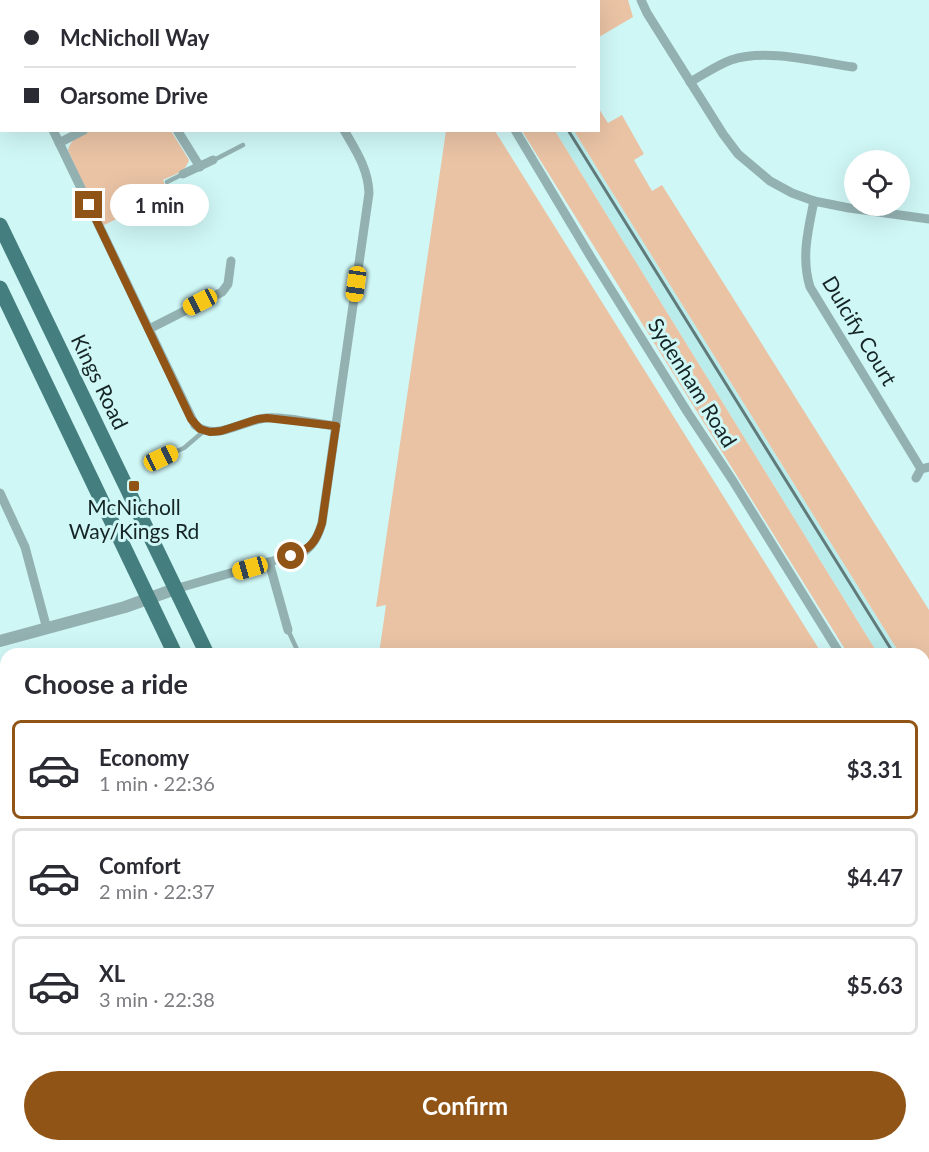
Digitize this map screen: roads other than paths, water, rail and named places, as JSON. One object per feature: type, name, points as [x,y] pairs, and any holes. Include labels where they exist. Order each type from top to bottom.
[{"type":"main road","name":"Kings Road","points":[[0,225],[204,648]]},
{"type":"main road","points":[[0,288],[172,648]]},
{"type":"street","points":[[641,0],[646,13],[723,134],[738,154],[770,181],[792,193],[814,201],[929,219]]},
{"type":"street","points":[[690,82],[729,61],[767,54],[853,67]]},
{"type":"street","points":[[54,132],[195,425],[204,431],[221,431],[267,418],[336,426]]},
{"type":"street","points":[[59,143],[80,132]]},
{"type":"street","points":[[178,132],[200,166]]},
{"type":"street","points":[[0,642],[304,552],[316,540],[322,523],[369,193],[364,166],[345,132]]},
{"type":"street","name":"Sydenham Road","points":[[516,132],[592,259],[836,648]]},
{"type":"street","points":[[183,174],[213,160]]},
{"type":"street","name":"Dulcify Court","points":[[814,201],[805,253],[806,275],[810,287],[925,468],[916,478]]},
{"type":"street","points":[[149,329],[222,292],[228,284],[231,261]]},
{"type":"street","points":[[0,493],[25,547],[47,629]]},
{"type":"street","points":[[268,562],[288,630]]},
{"type":"lane","points":[[213,160],[243,145]]},
{"type":"lane","points":[[167,182],[183,174]]},
{"type":"lane","points":[[161,458],[184,448],[204,431]]},
{"type":"lane","points":[[288,630],[297,648]]},
{"type":"railway","points":[[569,132],[890,648]]},
{"type":"place","name":"McNicholl Way/Kings Rd","points":[[134,486]]}]
